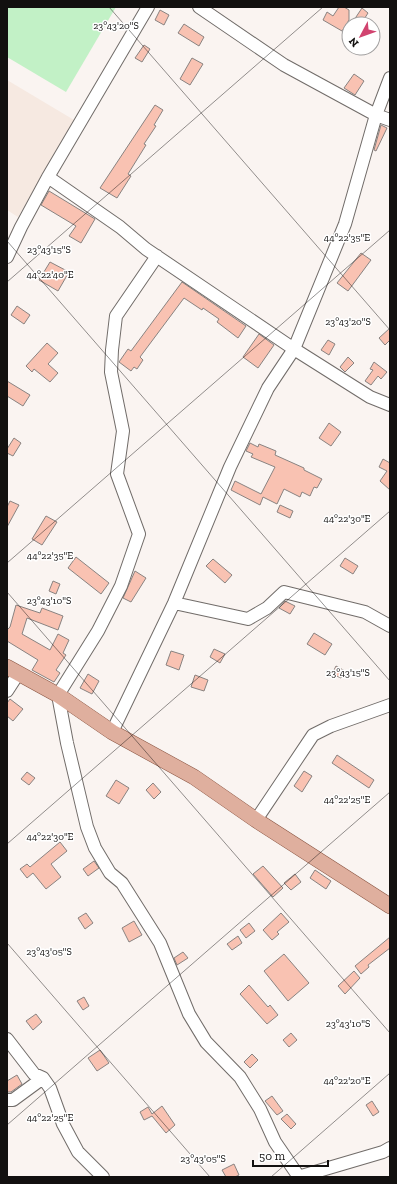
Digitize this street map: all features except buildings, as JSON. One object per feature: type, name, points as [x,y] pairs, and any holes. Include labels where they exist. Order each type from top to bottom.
[{"type":"main road","points":[[13,671],[58,695],[112,732],[194,777],[256,820],[390,906]]},
{"type":"street","points":[[7,257],[48,176],[148,7]]},
{"type":"street","points":[[199,7],[284,65],[390,120]]},
{"type":"street","points":[[112,732],[174,603],[230,467],[268,388],[294,349],[344,224],[376,114],[390,78]]},
{"type":"street","points":[[48,176],[120,227],[157,256],[294,349],[370,397],[390,405]]},
{"type":"street","points":[[157,256],[116,316],[112,350],[111,372],[123,431],[118,474],[139,534],[117,592],[98,631],[58,695],[67,743],[88,827],[95,848],[110,873],[122,883],[160,943],[189,1014],[206,1042],[240,1077],[260,1109],[275,1142],[299,1177],[376,1154],[390,1148]]},
{"type":"street","points":[[174,603],[248,620],[267,608],[284,592],[365,612],[390,626]]},
{"type":"street","points":[[7,691],[13,671]]},
{"type":"street","points":[[256,820],[313,735],[331,726],[390,705]]},
{"type":"street","points":[[7,1039],[34,1074],[43,1078],[50,1088],[63,1124],[78,1152],[103,1177]]},
{"type":"street","points":[[7,1100],[12,1100],[43,1078]]},
{"type":"shaded area","points":[[7,80],[74,120],[18,217],[7,210]]},
{"type":"green space","points":[[7,7],[116,7],[66,92],[7,57]]}]
